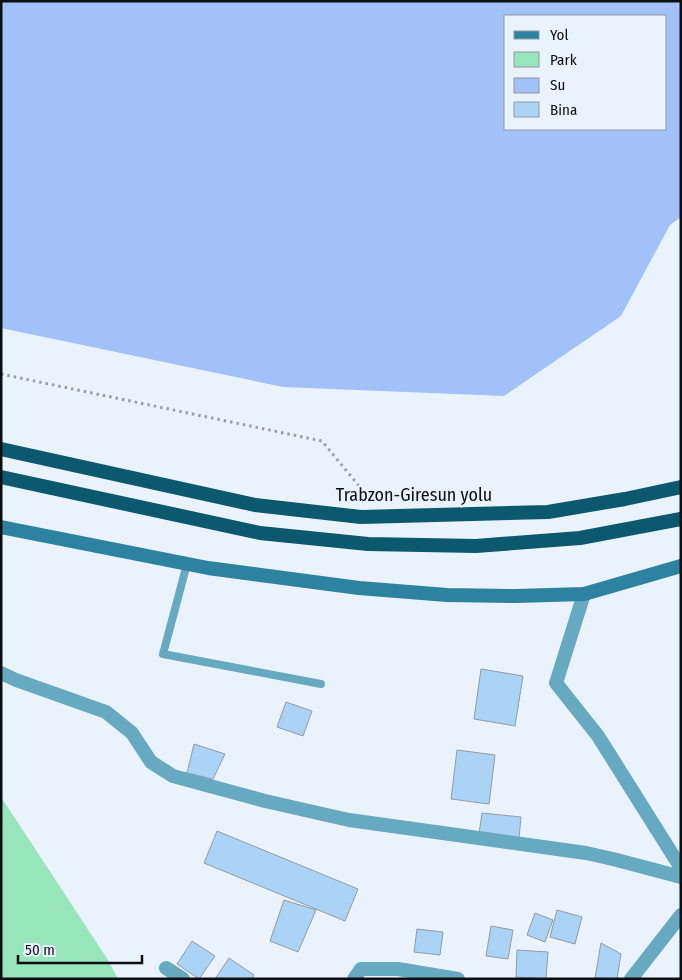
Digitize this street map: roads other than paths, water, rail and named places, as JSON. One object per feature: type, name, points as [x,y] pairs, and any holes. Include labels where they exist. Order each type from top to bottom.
[{"type":"highway","name":"Trabzon-Giresun yolu","points":[[1,449],[255,506],[361,517],[548,512],[681,487]]},
{"type":"highway","points":[[1,477],[260,533],[368,544],[495,545],[580,538],[681,519]]},
{"type":"main road","points":[[1,527],[187,564],[359,588],[447,595],[516,596],[584,594],[681,566]]},
{"type":"street","points":[[584,594],[556,683],[598,736],[681,868]]},
{"type":"street","points":[[1,673],[106,712],[132,732],[151,762],[173,776],[265,801],[349,820],[586,853],[681,878]]},
{"type":"street","points":[[631,979],[681,915]]},
{"type":"street","points":[[166,968],[183,979]]},
{"type":"street","points":[[354,979],[361,969],[398,969],[458,979]]},
{"type":"lane","points":[[187,564],[163,654],[321,684]]},
{"type":"water","points":[[1,1],[681,1],[681,217],[670,225],[621,316],[504,396],[283,387],[1,328]]}]
